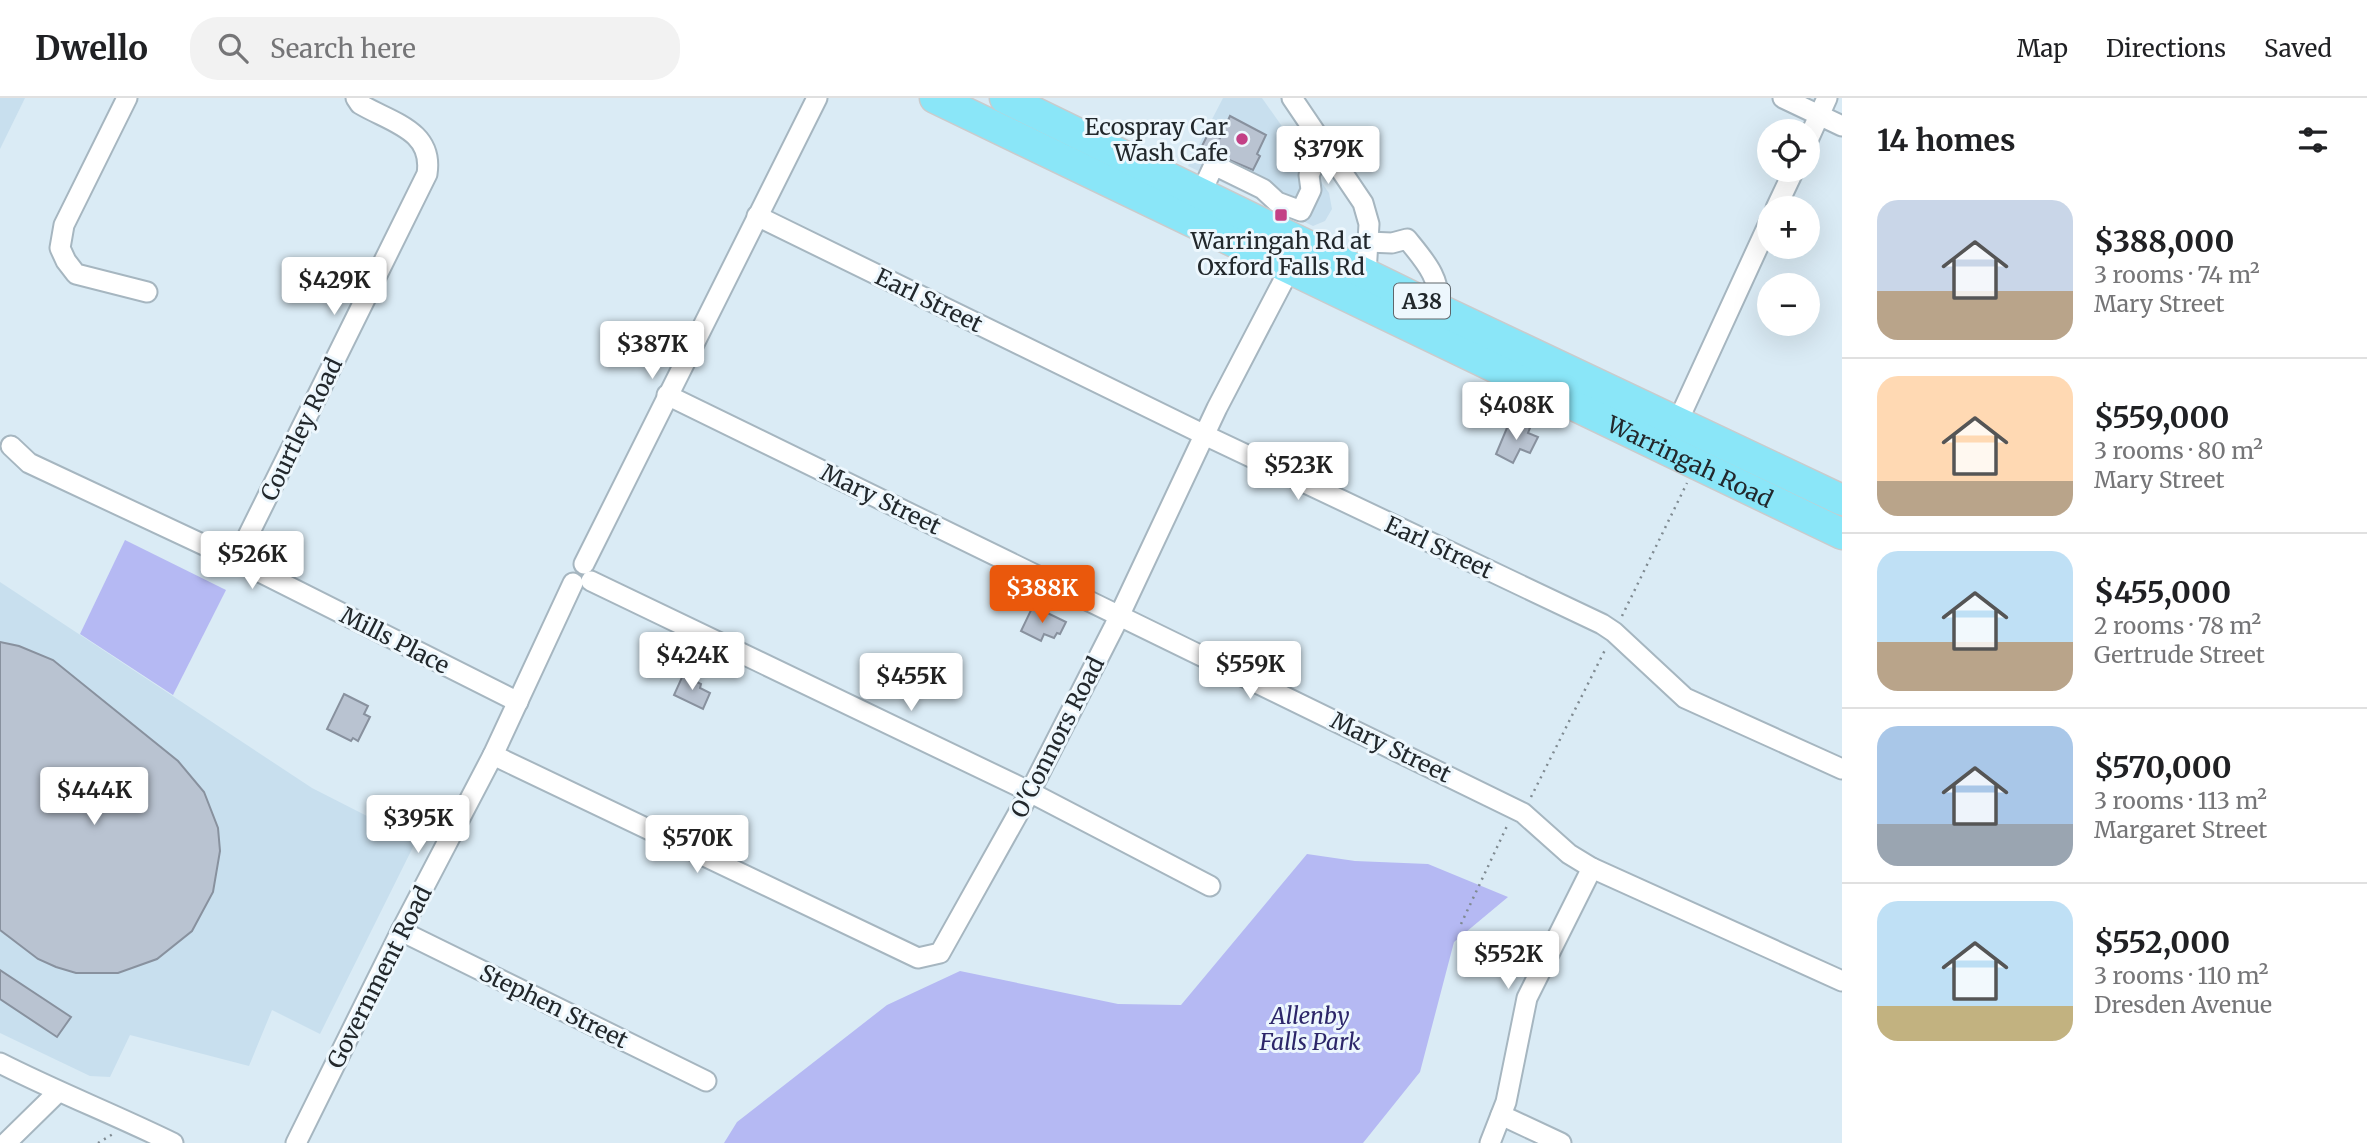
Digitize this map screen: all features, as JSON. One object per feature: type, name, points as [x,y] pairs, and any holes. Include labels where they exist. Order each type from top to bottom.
[{"type":"highway","name":"Warringah Road","points":[[934,98],[1842,534]]},
{"type":"highway","name":"Warringah Road","points":[[1005,98],[1366,274],[1842,500]]},
{"type":"street","points":[[127,98],[64,225],[60,248],[76,274],[148,292]]},
{"type":"street","name":"Courtley Road","points":[[236,560],[427,174],[429,157],[425,145],[416,135],[360,104],[356,98]]},
{"type":"street","name":"Government Road","points":[[296,1143],[583,576],[667,395],[817,98]]},
{"type":"street","points":[[1292,98],[1363,203],[1370,224],[1366,274]]},
{"type":"street","points":[[1783,98],[1823,107],[1842,126]]},
{"type":"street","points":[[1200,193],[1214,165],[1262,189],[1277,202],[1301,211],[1311,190],[1309,175],[1317,158],[1329,152]]},
{"type":"street","points":[[1250,218],[1262,189]]},
{"type":"street","name":"Earl Street","points":[[757,216],[1602,624],[1685,698],[1842,769]]},
{"type":"street","points":[[1368,242],[1392,243],[1407,239],[1429,265],[1440,293],[1437,307]]},
{"type":"street","points":[[1678,421],[1757,249]]},
{"type":"street","name":"O'Connors Road","points":[[493,755],[918,958],[940,953],[1029,793],[1119,615],[1217,408],[1289,270]]},
{"type":"street","name":"Mary Street","points":[[667,395],[1516,809],[1569,853],[1592,868],[1842,981]]},
{"type":"street","name":"Mills Place","points":[[11,446],[29,463],[236,560],[518,702]]},
{"type":"street","points":[[583,576],[1029,793],[1210,886]]},
{"type":"street","points":[[1490,1143],[1501,1115],[1527,998],[1592,868]]},
{"type":"street","name":"Stephen Street","points":[[401,931],[706,1081]]},
{"type":"street","points":[[0,1063],[173,1143]]},
{"type":"street","points":[[6,1143],[58,1092]]},
{"type":"street","points":[[1501,1115],[1561,1143]]},
{"type":"path","points":[[1461,924],[1516,809]]},
{"type":"shaded area","points":[[0,98],[25,98],[0,149]]},
{"type":"shaded area","name":"Ecospray Car Wash Cafe","points":[[1223,98],[1262,98],[1329,193],[1332,209],[1325,221],[1313,226],[1188,166]]},
{"type":"shaded area","points":[[0,582],[312,788],[416,841],[320,1034],[272,1010],[249,1066],[130,1035],[110,1077],[90,1076],[0,1033]]},
{"type":"green space","points":[[125,540],[226,590],[173,695],[80,634]]},
{"type":"green space","name":"Allenby Falls Park","points":[[1307,854],[1355,861],[1428,864],[1508,897],[1454,942],[1420,1072],[1363,1143],[724,1143],[737,1122],[887,1005],[960,971],[1118,1004],[1181,1005]]},
{"type":"building","points":[[1230,116],[1266,135],[1253,170],[1201,148],[1209,132],[1220,138]]},
{"type":"building","points":[[1516,421],[1530,428],[1528,433],[1538,437],[1530,453],[1520,449],[1513,463],[1496,454],[1509,423],[1514,425]]},
{"type":"building","points":[[1033,606],[1066,622],[1060,634],[1057,633],[1054,638],[1044,634],[1041,641],[1021,631]]},
{"type":"building","points":[[0,642],[19,646],[53,660],[178,761],[204,792],[218,828],[220,851],[213,892],[192,931],[157,959],[118,973],[76,973],[38,959],[0,930]]},
{"type":"building","points":[[683,675],[701,684],[700,688],[710,693],[703,709],[674,695]]},
{"type":"building","points":[[344,694],[368,706],[364,714],[370,717],[358,741],[353,738],[351,741],[327,729]]},
{"type":"building","points":[[0,970],[71,1017],[57,1037],[0,999]]},
{"type":"place","name":"Ecospray Car Wash Cafe","points":[[1242,139]]},
{"type":"place","name":"Warringah Rd at Oxford Falls Rd","points":[[1281,215]]}]
